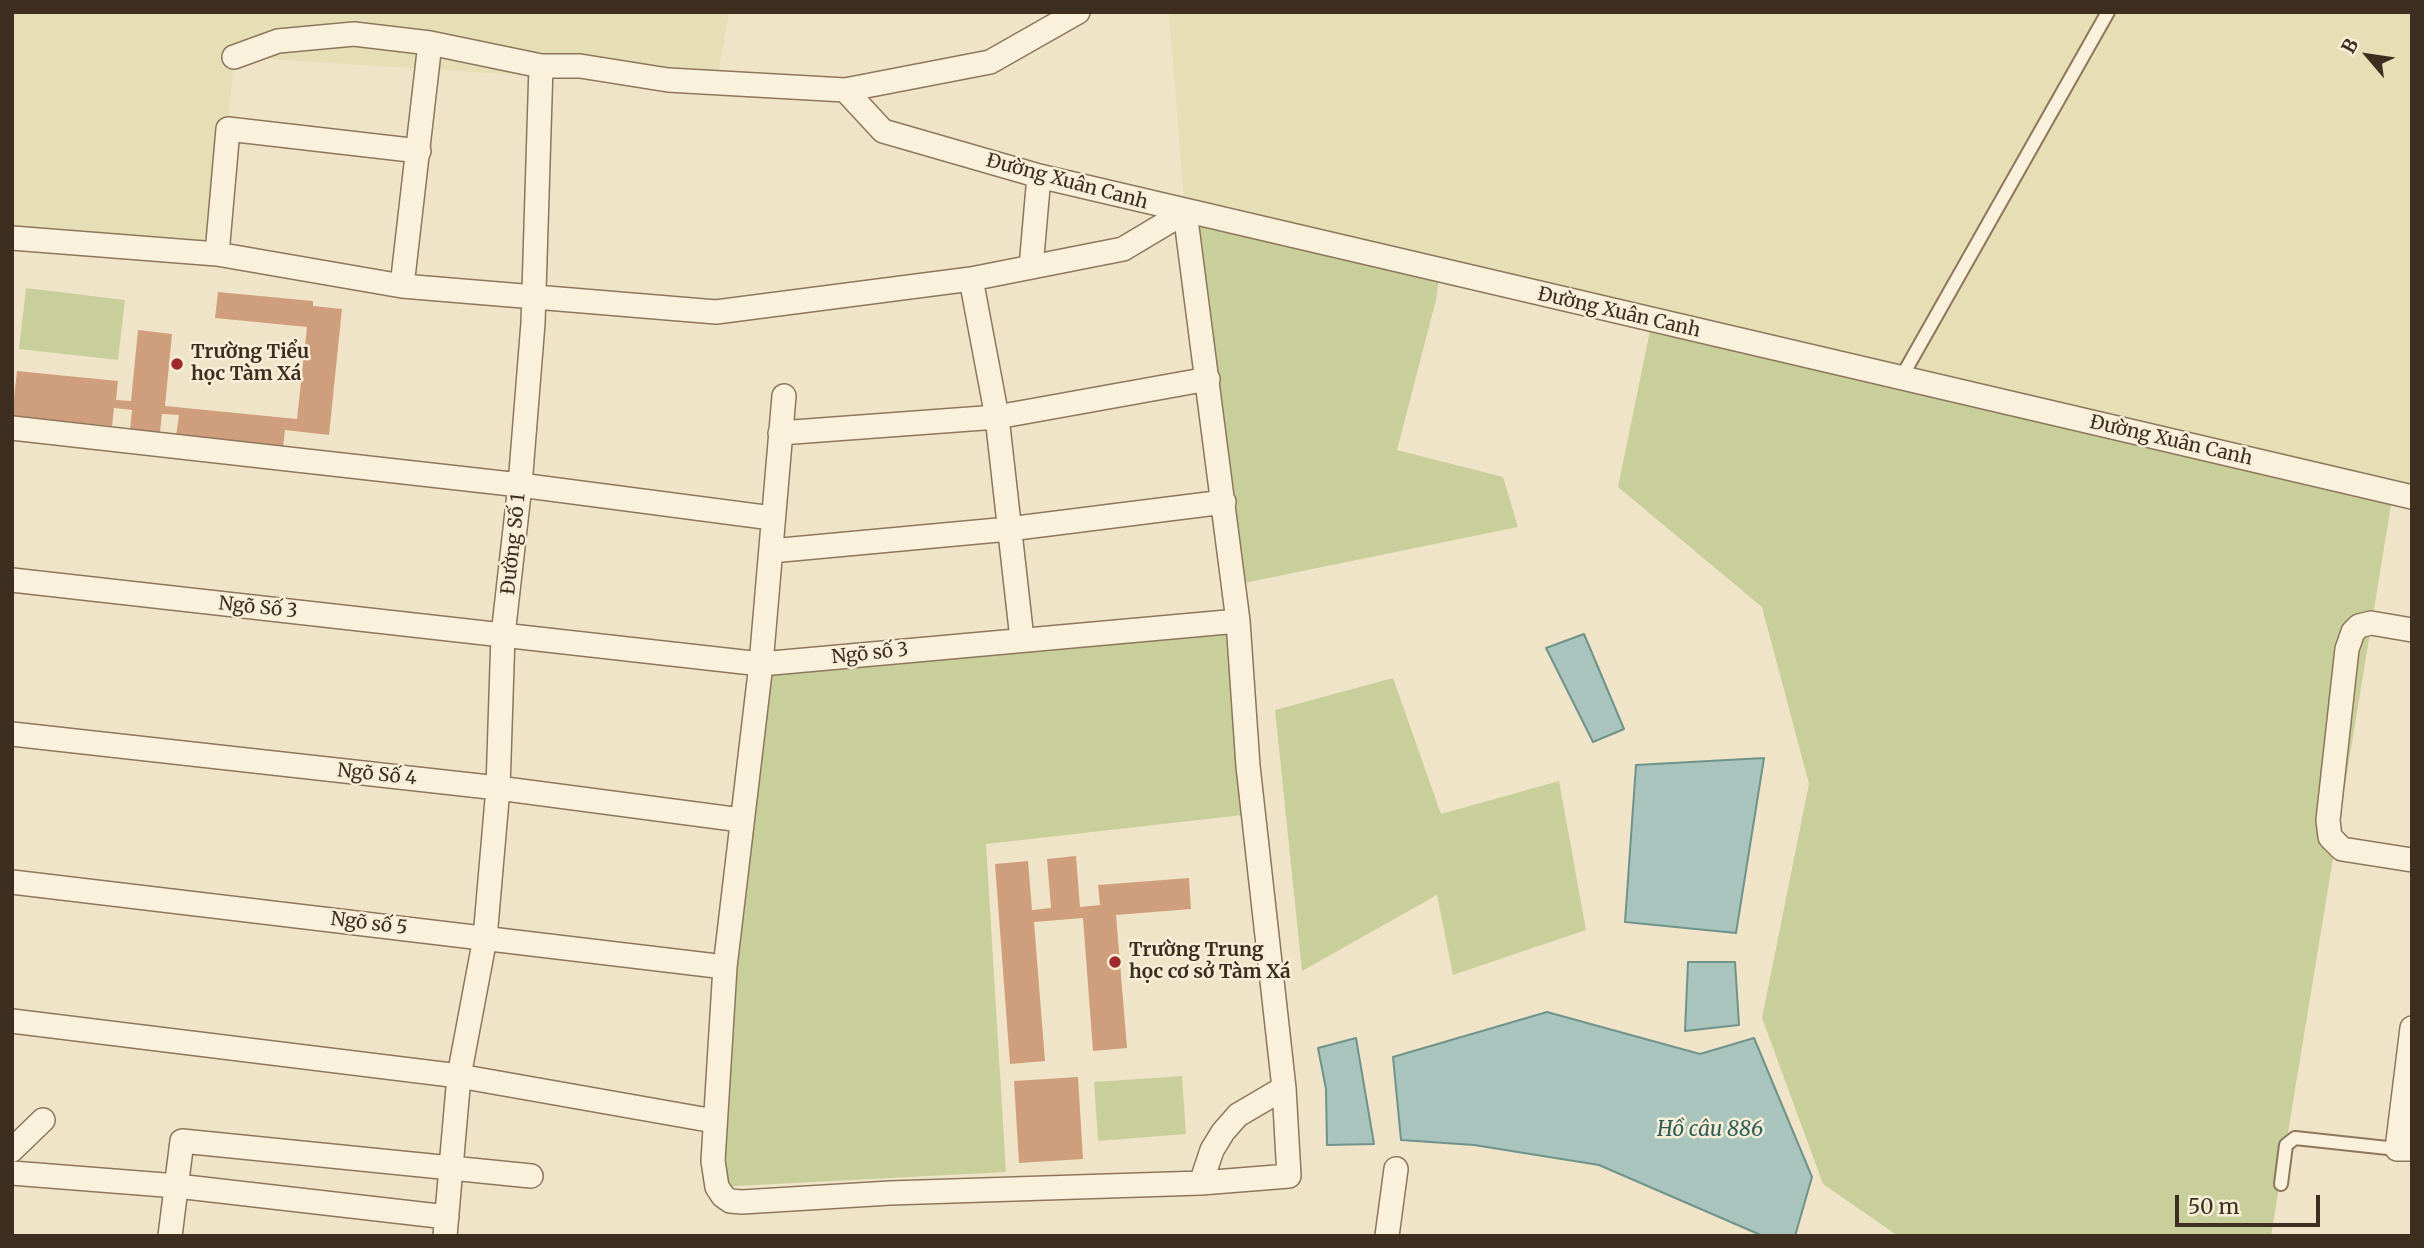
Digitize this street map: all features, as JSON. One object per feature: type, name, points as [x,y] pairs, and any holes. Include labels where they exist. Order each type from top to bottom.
[{"type":"street","points":[[234,57],[278,41],[354,34],[430,43],[541,66],[580,66],[668,80],[845,90],[990,62],[1078,12]]},
{"type":"street","points":[[402,286],[430,43]]},
{"type":"street","name":"Đường Số 1","points":[[446,1226],[459,1076],[485,938],[498,788],[503,635],[520,485],[533,323],[541,66]]},
{"type":"street","name":"Đường Xuân Canh","points":[[845,90],[883,131],[1039,176],[2412,497]]},
{"type":"street","points":[[217,254],[228,129],[419,151]]},
{"type":"street","points":[[1031,267],[1039,176]]},
{"type":"street","points":[[12,238],[217,254],[402,286],[532,299],[716,312],[971,279],[1123,249],[1185,212],[1238,621],[1248,766],[1284,1088],[1289,1176],[1201,1183],[730,1201],[717,1187],[713,1161],[714,1121],[725,967],[761,664],[784,396]]},
{"type":"street","points":[[971,279],[997,417],[1022,639]]},
{"type":"street","points":[[780,433],[997,417],[1208,379]]},
{"type":"street","points":[[12,428],[520,485],[772,518]]},
{"type":"street","points":[[771,551],[1009,529],[1224,502]]},
{"type":"street","name":"Ngõ Số 3","points":[[12,580],[503,635]]},
{"type":"street","name":"Ngõ số 3","points":[[503,635],[761,664],[1238,621]]},
{"type":"street","points":[[2412,630],[2371,623],[2359,626],[2353,632],[2347,649],[2328,821],[2330,837],[2342,849],[2412,860]]},
{"type":"street","name":"Ngõ Số 4","points":[[12,734],[498,788],[741,820]]},
{"type":"street","name":"Ngõ số 5","points":[[12,882],[725,967]]},
{"type":"street","points":[[12,1021],[459,1076],[714,1121]]},
{"type":"street","points":[[2404,1149],[2412,1028]]},
{"type":"street","points":[[1201,1183],[1212,1150],[1223,1132],[1238,1115],[1284,1088]]},
{"type":"street","points":[[12,1150],[43,1120]]},
{"type":"street","points":[[170,1236],[182,1141],[453,1166],[531,1176]]},
{"type":"street","points":[[1387,1236],[1396,1169]]},
{"type":"street","points":[[12,1173],[177,1186],[446,1226]]},
{"type":"lane","points":[[1901,379],[2108,12]]},
{"type":"lane","points":[[2281,1184],[2286,1145],[2295,1138],[2404,1149]]},
{"type":"shaded area","points":[[12,12],[729,12],[716,87],[234,57],[217,254],[12,238]]},
{"type":"shaded area","points":[[1169,12],[2412,12],[2412,497],[1185,212]]},
{"type":"green space","points":[[1185,212],[1440,271],[1436,300],[1397,450],[1503,477],[1518,527],[1234,585]]},
{"type":"green space","points":[[26,288],[125,300],[118,360],[19,349]]},
{"type":"green space","points":[[1652,321],[2393,493],[2271,1236],[1898,1236],[1823,1184],[1762,1018],[1809,784],[1762,607],[1618,487]]},
{"type":"green space","points":[[1238,621],[1243,815],[986,844],[1006,1172],[717,1187],[761,664]]},
{"type":"green space","points":[[1393,678],[1441,814],[1559,781],[1586,930],[1453,975],[1437,895],[1302,971],[1275,710]]},
{"type":"green space","points":[[1182,1076],[1186,1134],[1098,1141],[1094,1082]]},
{"type":"water","points":[[1584,634],[1624,729],[1593,742],[1546,648]]},
{"type":"water","points":[[1764,758],[1736,933],[1625,922],[1636,765]]},
{"type":"water","points":[[1688,962],[1735,962],[1739,1025],[1685,1031]]},
{"type":"water","name":"Hồ câu 886","points":[[1547,1012],[1700,1054],[1754,1038],[1812,1177],[1795,1236],[1763,1236],[1599,1165],[1474,1145],[1401,1140],[1393,1057]]},
{"type":"water","points":[[1356,1038],[1374,1144],[1327,1145],[1326,1089],[1318,1048]]},
{"type":"building","points":[[218,292],[313,301],[313,306],[342,309],[329,435],[285,430],[283,447],[176,436],[179,415],[162,414],[160,432],[130,429],[132,410],[114,408],[112,426],[12,416],[17,371],[118,381],[116,400],[131,401],[138,330],[172,334],[165,406],[297,419],[307,327],[215,318]]},
{"type":"building","points":[[1076,856],[1080,907],[1100,905],[1098,885],[1189,878],[1191,909],[1116,915],[1127,1048],[1093,1051],[1083,918],[1034,922],[1045,1061],[1010,1064],[995,864],[1028,861],[1032,910],[1051,908],[1047,859]]},
{"type":"building","points":[[1078,1077],[1083,1159],[1019,1163],[1014,1081]]},
{"type":"place","name":"Trường Tiểu học Tàm Xá","points":[[177,364]]},
{"type":"place","name":"Trường Trung học cơ sở Tàm Xá","points":[[1115,962]]}]
